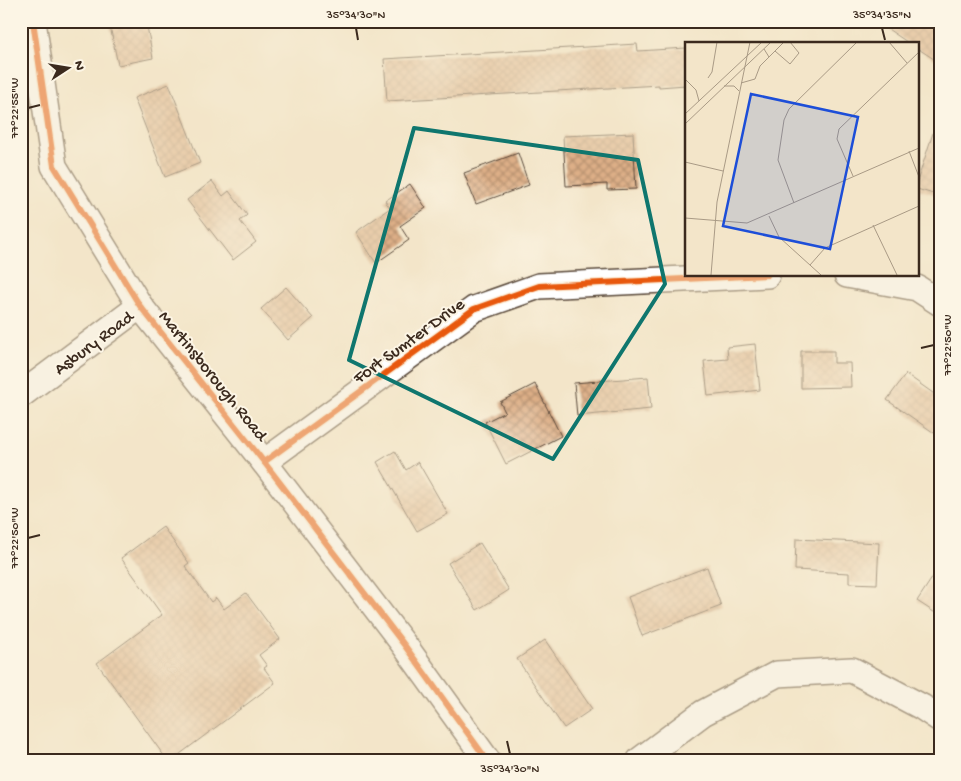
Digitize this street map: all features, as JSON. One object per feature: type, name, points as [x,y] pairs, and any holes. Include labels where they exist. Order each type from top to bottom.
[{"type":"street","name":"Martinsborough Road","points":[[33,21],[54,166],[140,306],[264,462],[404,646],[487,760]]},
{"type":"street","name":"Fort Sumter Drive","points":[[264,462],[474,309],[539,286],[746,276]]},
{"type":"street","points":[[852,276],[917,288],[940,303]]},
{"type":"street","name":"Asbury Road","points":[[21,395],[140,306]]},
{"type":"street","points":[[640,760],[704,713],[777,674],[852,670],[922,707],[940,720]]},
{"type":"highlighted area","points":[[414,128],[638,160],[665,284],[553,459],[349,360]]},
{"type":"building","points":[[109,21],[146,21],[153,58],[118,65]]},
{"type":"building","points":[[876,21],[940,21],[940,63],[918,49],[918,42],[907,42]]},
{"type":"building","points":[[637,44],[638,51],[685,48],[685,85],[387,101],[384,59]]},
{"type":"building","points":[[169,84],[200,163],[165,177],[134,98]]},
{"type":"building","points":[[936,124],[940,124],[940,196],[918,189],[918,179]]},
{"type":"building","points":[[633,133],[636,189],[607,190],[607,184],[566,186],[563,136]]},
{"type":"building","points":[[518,153],[529,185],[476,204],[464,173]]},
{"type":"building","points":[[212,181],[223,196],[229,191],[247,215],[240,221],[256,242],[233,260],[187,200]]},
{"type":"building","points":[[410,184],[426,208],[400,226],[409,240],[376,263],[356,232],[390,208],[385,201]]},
{"type":"building","points":[[286,287],[313,318],[288,340],[261,309]]},
{"type":"building","points":[[755,344],[760,390],[708,396],[704,361],[728,359],[727,347]]},
{"type":"building","points":[[801,351],[834,351],[834,363],[850,363],[851,387],[801,388]]},
{"type":"building","points":[[906,374],[940,398],[940,437],[887,400]]},
{"type":"building","points":[[648,377],[651,409],[577,416],[574,383]]},
{"type":"building","points":[[535,384],[561,436],[506,464],[485,422],[505,412],[500,402]]},
{"type":"building","points":[[395,451],[406,470],[418,462],[448,514],[417,531],[377,462]]},
{"type":"building","points":[[163,527],[189,563],[185,566],[211,602],[216,598],[224,609],[246,593],[280,639],[259,655],[267,666],[264,668],[275,683],[172,760],[167,760],[97,663],[162,615],[121,558]]},
{"type":"building","points":[[796,539],[879,543],[877,584],[849,583],[849,573],[795,570]]},
{"type":"building","points":[[480,543],[509,590],[477,610],[448,563]]},
{"type":"building","points":[[940,566],[940,616],[917,601]]},
{"type":"building","points":[[707,567],[721,606],[642,636],[628,597]]},
{"type":"building","points":[[545,640],[592,709],[564,728],[517,659]]},
{"type":"cycle path","points":[[33,21],[54,166],[140,306],[264,462],[405,646],[487,760]]},
{"type":"cycle path","points":[[264,462],[474,309],[539,286],[746,276]]}]
